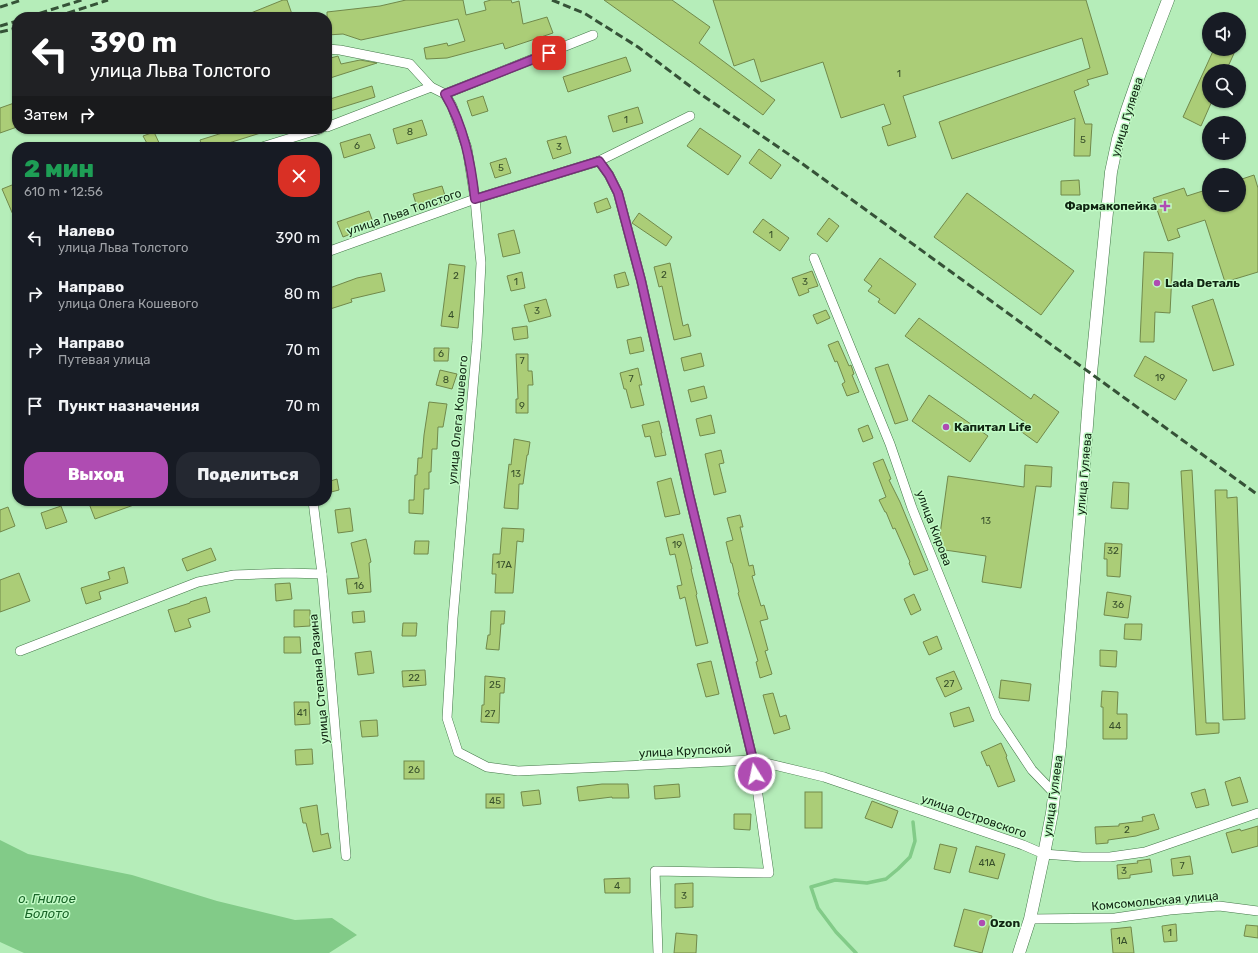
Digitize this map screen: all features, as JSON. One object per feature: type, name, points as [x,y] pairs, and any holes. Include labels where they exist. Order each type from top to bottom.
[{"type":"main road","name":"улица Гуляева","points":[[1019,953],[1030,919],[1044,854],[1054,793],[1067,675],[1091,373],[1111,172],[1118,139],[1141,70],[1168,0]]},
{"type":"street","points":[[332,49],[410,64],[431,87],[445,94],[593,35]]},
{"type":"street","points":[[332,125],[431,87]]},
{"type":"street","name":"улица Олега Кошевого","points":[[445,94],[452,106],[467,148],[472,172],[481,263],[477,341],[453,618],[447,718],[458,752]]},
{"type":"street","name":"улица Льва Толстого","points":[[332,250],[475,199],[599,161],[690,116]]},
{"type":"street","points":[[278,142],[304,134]]},
{"type":"street","name":"улица Крупской","points":[[458,752],[487,767],[518,771],[753,760],[687,486],[641,280],[618,193],[609,175],[599,161]]},
{"type":"street","name":"улица Кирова","points":[[814,258],[890,444],[912,508],[996,716],[1032,770],[1054,793]]},
{"type":"street","name":"улица Степана Разина","points":[[314,506],[322,574],[346,856]]},
{"type":"street","points":[[20,651],[198,582],[234,575],[288,573],[322,574]]},
{"type":"street","points":[[658,953],[655,871],[769,873],[753,760]]},
{"type":"street","name":"улица Островского","points":[[753,760],[824,777],[1023,845],[1044,854],[1103,857],[1145,852],[1258,813]]},
{"type":"street","name":"Комсомольская улица","points":[[1030,919],[1115,918],[1170,910],[1219,906],[1258,911]]},
{"type":"water","name":"о. Гнилое Болото","points":[[0,840],[28,854],[132,875],[217,901],[295,920],[332,918],[357,935],[329,953],[24,953],[0,942]]},
{"type":"building","points":[[283,0],[287,0],[291,12],[253,12]]},
{"type":"building","points":[[406,0],[463,0],[466,15],[486,10],[484,2],[491,0],[511,0],[512,3],[519,1],[523,24],[547,17],[553,33],[505,49],[503,43],[447,58],[426,59],[424,48],[447,43],[448,46],[465,41],[458,19],[361,40],[343,34],[332,35],[332,12],[327,12],[380,6]]},
{"type":"building","points":[[604,0],[672,0],[710,27],[699,43],[775,100],[763,115]]},
{"type":"building","points":[[713,0],[1086,0],[1108,74],[1087,80],[1089,85],[1074,91],[1085,124],[1092,124],[1090,156],[1074,156],[1075,118],[952,159],[939,122],[1090,68],[1082,38],[903,96],[916,137],[888,146],[882,127],[891,124],[884,104],[841,118],[823,62],[761,82],[754,59],[734,66]]},
{"type":"building","points":[[338,56],[341,64],[360,60],[377,63],[332,77],[332,58]]},
{"type":"building","points":[[1211,56],[1233,56],[1229,64],[1207,64]]},
{"type":"building","points":[[626,57],[631,71],[568,92],[563,77]]},
{"type":"building","points":[[1202,75],[1202,108],[1209,108],[1205,116],[1202,116],[1201,126],[1183,117]]},
{"type":"building","points":[[372,86],[375,97],[332,110],[332,98]]},
{"type":"building","points":[[483,96],[488,111],[472,116],[467,101]]},
{"type":"building","points":[[12,104],[12,129],[0,133],[0,108]]},
{"type":"building","points":[[638,107],[643,123],[613,132],[608,116]]},
{"type":"building","points":[[422,120],[427,135],[397,144],[393,129]]},
{"type":"building","points":[[700,128],[741,156],[728,175],[687,146]]},
{"type":"building","points":[[155,134],[159,142],[146,142],[143,136]]},
{"type":"building","points":[[219,134],[257,134],[232,142],[201,142],[200,140]]},
{"type":"building","points":[[370,134],[375,148],[344,158],[340,143]]},
{"type":"building","points":[[566,136],[571,153],[553,159],[547,141]]},
{"type":"building","points":[[759,149],[781,165],[771,179],[749,163]]},
{"type":"building","points":[[506,158],[511,173],[495,178],[490,163]]},
{"type":"building","points":[[1254,175],[1258,188],[1258,272],[1225,282],[1205,220],[1177,229],[1180,237],[1168,241],[1153,198],[1184,188],[1187,196],[1202,191],[1202,212],[1246,212],[1246,178]]},
{"type":"building","points":[[1079,180],[1080,195],[1061,195],[1061,181]]},
{"type":"building","points":[[12,185],[12,212],[2,189]]},
{"type":"building","points":[[442,186],[447,202],[418,210],[413,194]]},
{"type":"building","points":[[967,193],[1074,271],[1041,315],[934,237]]},
{"type":"building","points":[[607,198],[611,208],[597,213],[594,203]]},
{"type":"building","points":[[369,211],[374,225],[343,237],[337,222]]},
{"type":"building","points":[[639,213],[672,237],[666,246],[632,223]]},
{"type":"building","points":[[829,218],[839,226],[827,242],[817,234]]},
{"type":"building","points":[[763,219],[789,238],[780,251],[753,232]]},
{"type":"building","points":[[514,230],[520,253],[503,257],[498,234]]},
{"type":"building","name":"Lada Dеталь","points":[[1144,252],[1173,253],[1170,313],[1155,312],[1154,342],[1140,342]]},
{"type":"building","points":[[880,258],[916,284],[895,314],[878,302],[880,299],[868,291],[872,286],[864,280]]},
{"type":"building","points":[[670,263],[683,326],[688,324],[691,336],[674,340],[662,286],[659,287],[654,267]]},
{"type":"building","points":[[449,264],[465,266],[458,328],[441,326]]},
{"type":"building","points":[[812,271],[818,286],[808,289],[809,292],[799,296],[792,278]]},
{"type":"building","points":[[522,272],[525,288],[511,291],[507,276]]},
{"type":"building","points":[[625,272],[629,285],[617,288],[614,275]]},
{"type":"building","points":[[381,273],[385,291],[351,299],[352,302],[332,308],[332,287],[357,278]]},
{"type":"building","points":[[546,299],[551,316],[529,322],[524,305]]},
{"type":"building","points":[[1213,299],[1234,365],[1213,371],[1192,306]]},
{"type":"building","points":[[826,310],[830,318],[817,324],[813,315]]},
{"type":"building","points":[[919,318],[1031,399],[1034,394],[1059,412],[1037,443],[1019,430],[1025,422],[905,336]]},
{"type":"building","points":[[527,326],[528,338],[514,340],[512,328]]},
{"type":"building","points":[[641,337],[644,351],[630,354],[627,340]]},
{"type":"building","points":[[838,341],[849,366],[851,365],[854,374],[852,375],[859,392],[847,396],[842,384],[845,382],[837,361],[835,362],[828,345]]},
{"type":"building","points":[[434,348],[449,348],[448,361],[434,361]]},
{"type":"building","points":[[701,353],[704,366],[684,371],[681,358]]},
{"type":"building","points":[[516,354],[528,354],[528,371],[532,371],[533,385],[528,385],[528,413],[516,413],[516,399],[518,399]]},
{"type":"building","points":[[1145,356],[1187,380],[1175,400],[1134,376]]},
{"type":"building","points":[[888,364],[908,420],[895,424],[875,368]]},
{"type":"building","points":[[638,368],[642,385],[639,385],[644,405],[631,408],[620,373]]},
{"type":"building","points":[[440,370],[457,374],[452,389],[436,385]]},
{"type":"building","points":[[704,386],[707,398],[691,402],[688,390]]},
{"type":"building","points":[[929,395],[988,436],[970,462],[912,421]]},
{"type":"building","points":[[429,402],[447,404],[443,427],[438,427],[437,449],[432,449],[431,472],[429,472],[429,489],[424,489],[423,514],[409,513],[409,500],[414,500],[415,475],[417,475],[418,458],[422,458]]},
{"type":"building","points":[[711,415],[715,433],[700,436],[696,419]]},
{"type":"building","points":[[659,421],[666,455],[655,457],[650,436],[645,437],[642,425]]},
{"type":"building","points":[[868,425],[873,438],[863,442],[858,429]]},
{"type":"building","points":[[514,439],[530,442],[523,484],[519,484],[518,509],[504,508],[509,464],[511,465]]},
{"type":"building","points":[[721,450],[724,463],[719,464],[726,492],[714,495],[705,454]]},
{"type":"building","points":[[883,459],[891,479],[889,480],[900,502],[928,570],[914,575],[895,528],[893,529],[879,500],[886,497],[873,463]]},
{"type":"building","points":[[1025,465],[1052,467],[1051,487],[1036,486],[1021,588],[982,582],[986,556],[938,549],[948,476],[1024,487]]},
{"type":"building","points":[[1192,470],[1206,723],[1219,723],[1219,733],[1196,735],[1181,471]]},
{"type":"building","points":[[671,478],[680,514],[665,517],[657,482]]},
{"type":"building","points":[[337,479],[339,490],[332,492],[332,480]]},
{"type":"building","points":[[1113,482],[1129,483],[1128,509],[1111,508]]},
{"type":"building","points":[[1215,490],[1227,490],[1227,498],[1237,497],[1245,719],[1223,720]]},
{"type":"building","points":[[61,506],[67,522],[46,529],[41,513]]},
{"type":"building","points":[[90,506],[131,506],[95,519]]},
{"type":"building","points":[[8,507],[15,526],[0,532],[0,510]]},
{"type":"building","points":[[350,508],[353,531],[338,533],[335,510]]},
{"type":"building","points":[[740,515],[743,527],[740,527],[749,566],[753,565],[755,575],[752,576],[761,606],[764,605],[768,619],[760,621],[768,650],[765,651],[772,674],[760,678],[756,662],[758,661],[738,593],[739,592],[726,542],[733,540],[727,518]]},
{"type":"building","points":[[502,528],[524,529],[523,542],[517,541],[513,593],[495,593],[496,574],[492,574],[493,554],[500,554]]},
{"type":"building","points":[[683,534],[708,643],[696,646],[685,597],[680,599],[677,586],[682,585],[675,554],[670,555],[666,538]]},
{"type":"building","points":[[366,539],[371,562],[369,563],[371,592],[348,594],[346,579],[359,578],[351,543]]},
{"type":"building","points":[[415,541],[429,541],[428,554],[414,554]]},
{"type":"building","points":[[1105,543],[1122,544],[1120,577],[1107,576],[1107,559],[1104,559]]},
{"type":"building","points":[[211,548],[216,560],[187,571],[182,559]]},
{"type":"building","points":[[124,567],[128,583],[99,592],[101,599],[86,604],[81,588],[110,579],[108,572]]},
{"type":"building","points":[[19,573],[30,601],[0,612],[0,580]]},
{"type":"building","points":[[290,583],[292,599],[276,601],[275,584]]},
{"type":"building","points":[[1107,592],[1131,596],[1128,618],[1104,615]]},
{"type":"building","points":[[914,594],[921,610],[911,615],[904,599]]},
{"type":"building","points":[[206,597],[210,612],[188,619],[191,627],[175,632],[168,610]]},
{"type":"building","points":[[294,610],[310,610],[310,626],[294,627]]},
{"type":"building","points":[[364,611],[365,622],[353,623],[352,612]]},
{"type":"building","points":[[491,611],[505,611],[504,624],[501,624],[499,650],[486,649],[488,635],[490,635]]},
{"type":"building","points":[[403,623],[417,623],[416,636],[402,636]]},
{"type":"building","points":[[1125,624],[1142,624],[1141,640],[1124,639]]},
{"type":"building","points":[[937,636],[942,649],[929,655],[923,642]]},
{"type":"building","points":[[284,637],[300,637],[301,653],[284,653]]},
{"type":"building","points":[[1100,650],[1117,651],[1116,667],[1100,666]]},
{"type":"building","points":[[371,651],[374,673],[358,675],[355,653]]},
{"type":"building","points":[[711,661],[719,694],[706,697],[697,664]]},
{"type":"building","points":[[425,670],[426,685],[403,687],[402,671]]},
{"type":"building","points":[[954,671],[962,689],[945,697],[936,678]]},
{"type":"building","points":[[485,676],[505,678],[504,693],[500,693],[499,723],[481,722],[482,705],[484,705]]},
{"type":"building","points":[[1001,680],[1031,684],[1029,701],[999,698]]},
{"type":"building","points":[[1102,691],[1118,692],[1117,714],[1127,714],[1127,739],[1103,739],[1103,707],[1101,707]]},
{"type":"building","points":[[773,693],[780,717],[786,715],[790,729],[774,734],[763,695]]},
{"type":"building","points":[[294,702],[309,702],[310,724],[295,725]]},
{"type":"building","points":[[969,707],[974,721],[954,727],[950,713]]},
{"type":"building","points":[[377,720],[378,736],[362,737],[360,721]]},
{"type":"building","points":[[1001,743],[1015,781],[998,787],[989,765],[987,766],[981,752]]},
{"type":"building","points":[[312,749],[313,764],[296,765],[295,750]]},
{"type":"building","points":[[404,761],[424,761],[424,779],[404,779]]},
{"type":"building","points":[[1240,777],[1248,802],[1232,806],[1225,782]]},
{"type":"building","points":[[602,784],[628,784],[629,798],[612,797],[579,801],[577,787]]},
{"type":"building","points":[[679,784],[680,797],[655,799],[654,786]]},
{"type":"building","points":[[1205,789],[1209,805],[1196,808],[1191,793]]},
{"type":"building","points":[[539,790],[541,804],[523,806],[521,792]]},
{"type":"building","points":[[805,792],[822,792],[822,828],[805,828]]},
{"type":"building","points":[[486,794],[504,794],[504,808],[486,808]]},
{"type":"building","points":[[872,801],[898,811],[892,828],[865,818]]},
{"type":"building","points":[[317,805],[321,835],[328,833],[331,848],[313,852],[306,823],[303,823],[300,808]]},
{"type":"building","points":[[734,814],[751,814],[750,830],[734,829]]},
{"type":"building","points":[[1154,814],[1159,829],[1136,836],[1108,840],[1108,843],[1096,844],[1095,827],[1119,826],[1119,824],[1143,821],[1142,817]]},
{"type":"building","points":[[1258,826],[1258,846],[1232,853],[1226,833],[1240,829],[1241,831]]},
{"type":"building","points":[[940,844],[957,848],[950,873],[934,869]]},
{"type":"building","points":[[976,846],[1005,854],[998,879],[969,872]]},
{"type":"building","points":[[1190,856],[1193,874],[1173,876],[1171,859]]},
{"type":"building","points":[[1150,859],[1152,872],[1130,875],[1130,878],[1118,879],[1117,865],[1138,863],[1137,861]]},
{"type":"building","points":[[630,878],[630,893],[605,893],[604,879]]},
{"type":"building","points":[[693,883],[693,907],[675,908],[675,884]]},
{"type":"building","points":[[964,909],[992,916],[982,953],[954,946]]},
{"type":"building","points":[[1176,924],[1177,941],[1164,942],[1162,926]]},
{"type":"building","points":[[1246,925],[1258,926],[1258,938],[1244,936]]},
{"type":"building","points":[[1131,927],[1134,953],[1113,953],[1111,929]]},
{"type":"building","points":[[676,933],[697,935],[696,953],[674,953]]},
{"type":"waterway","points":[[856,953],[836,932],[818,908],[811,887],[835,880],[867,883],[886,879],[910,857],[915,841],[913,822]]},
{"type":"railway","points":[[0,7],[22,0]]},
{"type":"railway","points":[[44,12],[82,0]]},
{"type":"railway","points":[[71,12],[108,0]]},
{"type":"railway","points":[[552,0],[584,13],[638,47],[699,93],[800,162],[1258,495]]},
{"type":"railway","points":[[0,26],[12,22]]},
{"type":"railway","points":[[0,32],[12,29]]},
{"type":"place","name":"Фармакопейка","points":[[1165,206]]},
{"type":"place","name":"Lada Dеталь","points":[[1157,283]]},
{"type":"place","name":"Капитал Life","points":[[946,427]]},
{"type":"place","name":"Ozon","points":[[982,923]]},
{"type":"route","points":[[549,53],[445,94],[452,106],[467,148],[472,172],[475,199],[599,161],[609,175],[618,193],[641,280],[755,774]]}]
